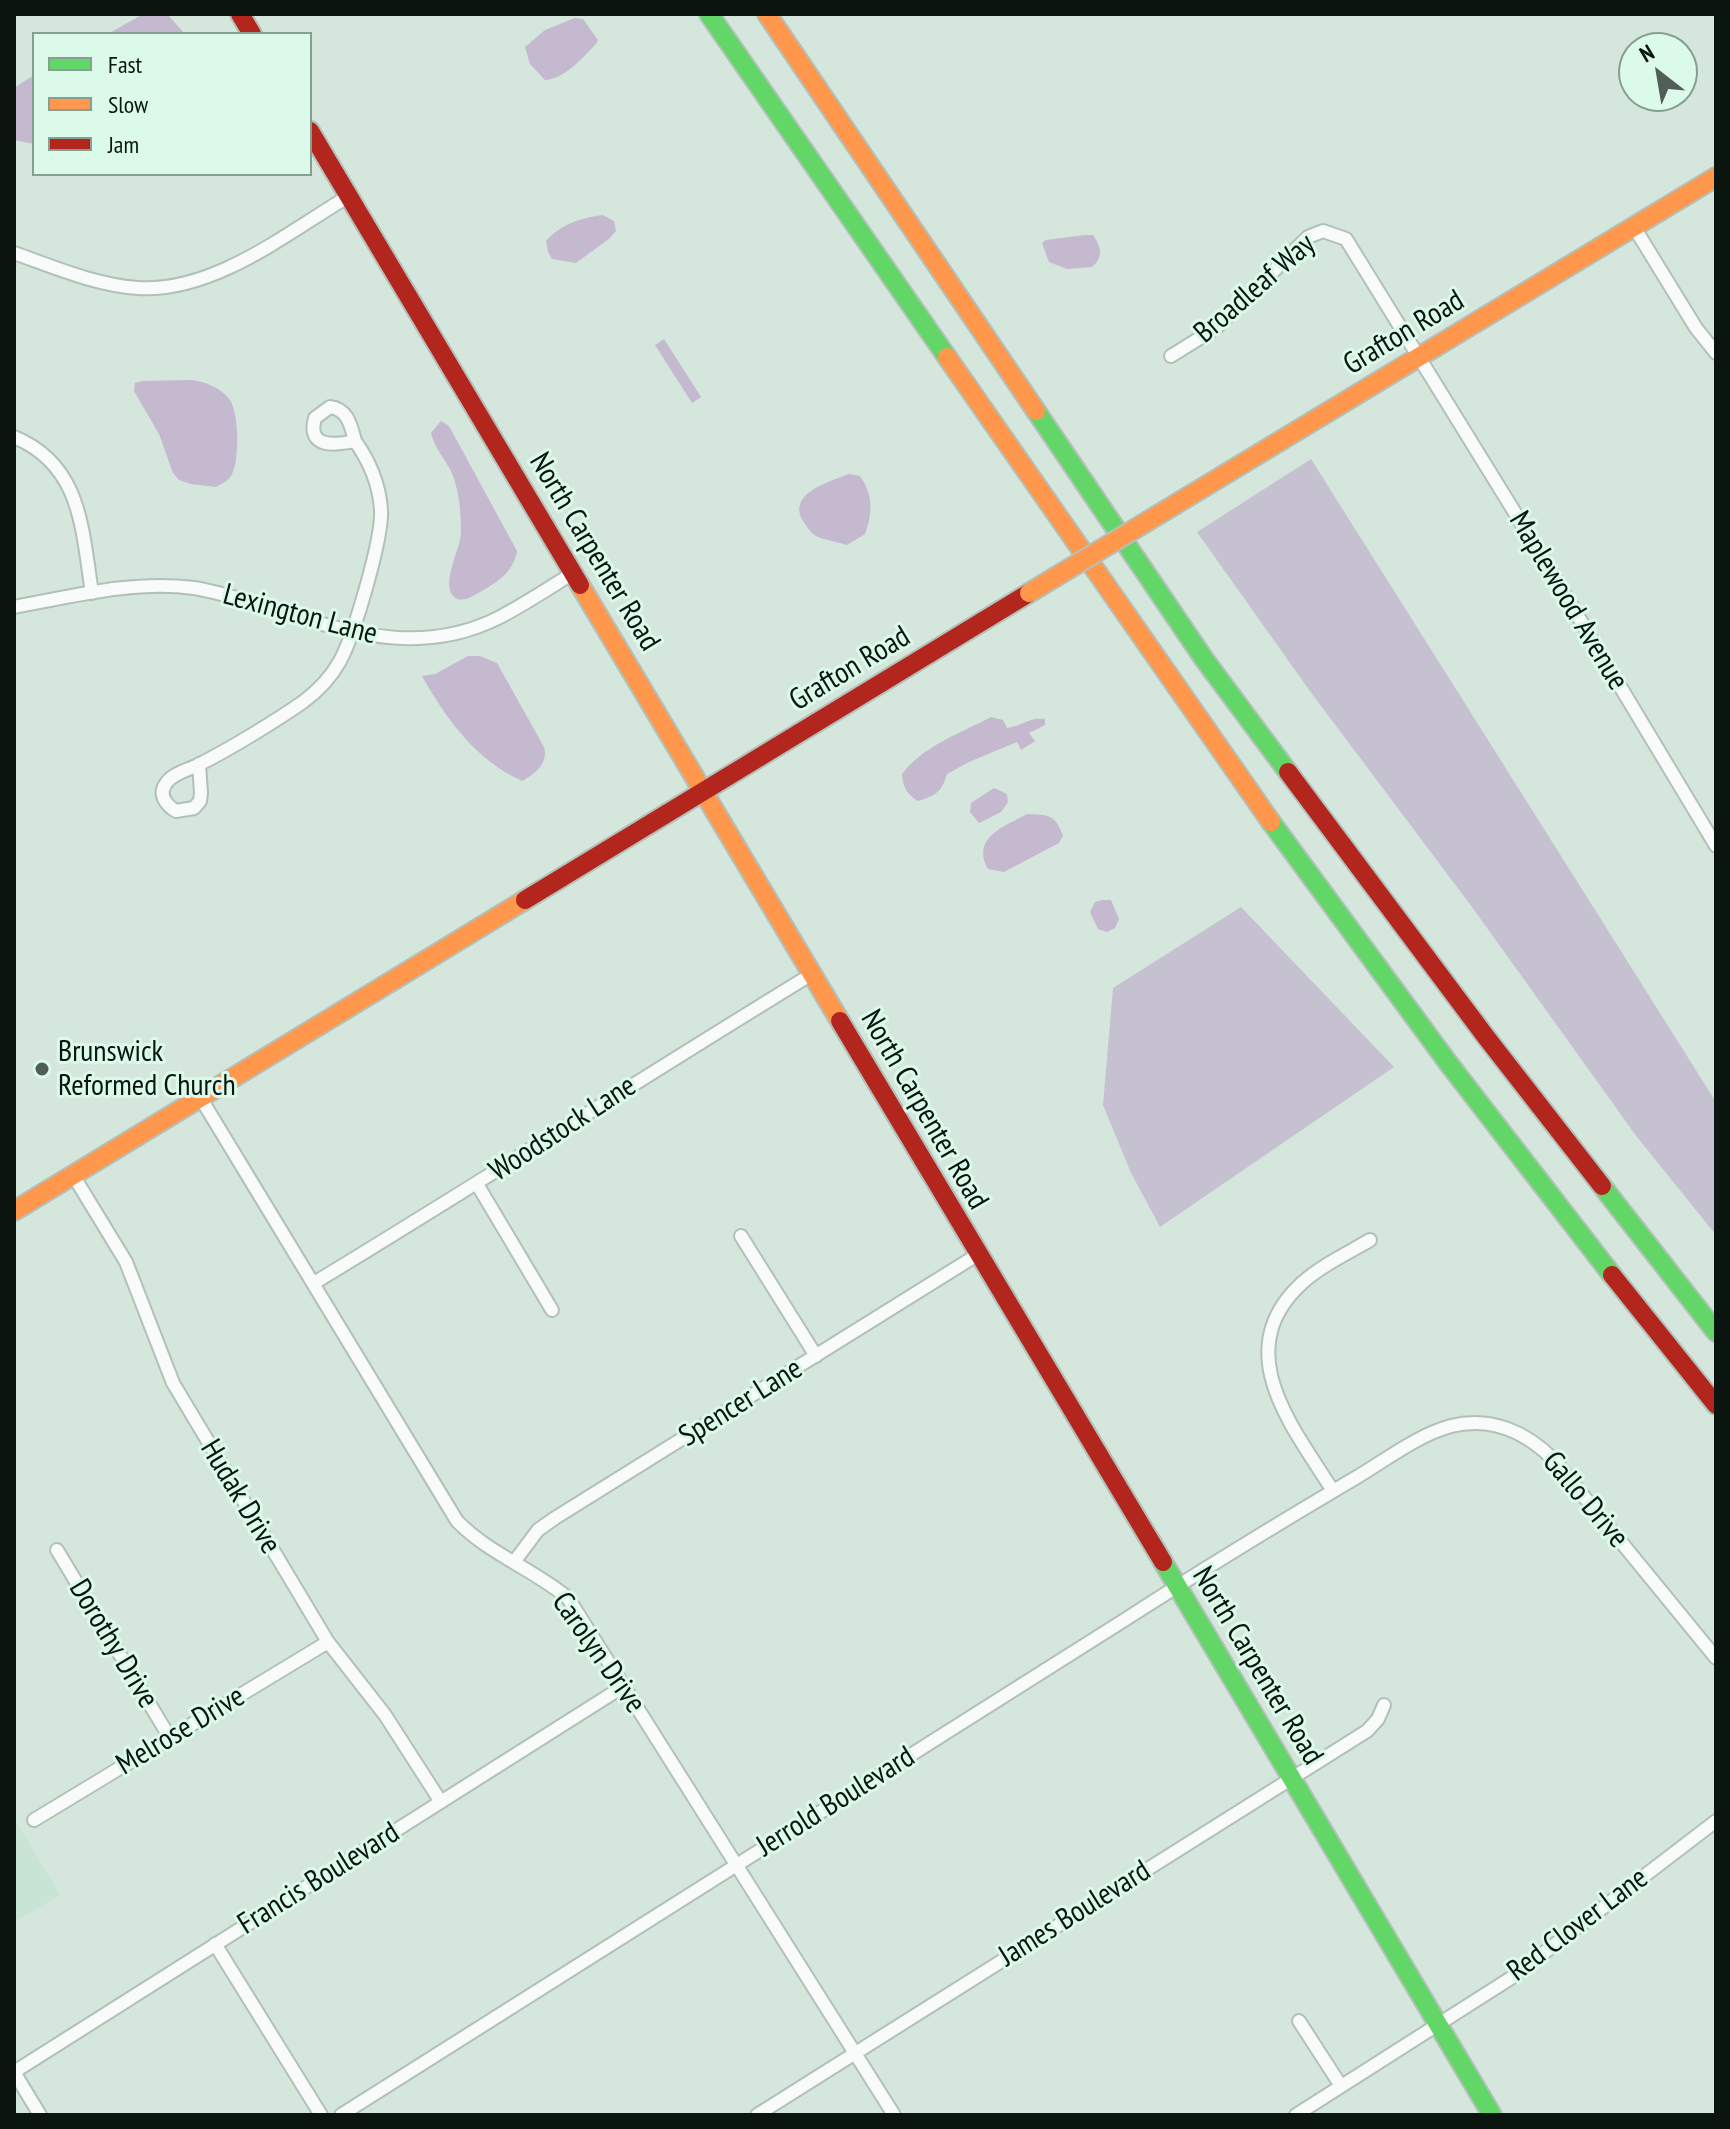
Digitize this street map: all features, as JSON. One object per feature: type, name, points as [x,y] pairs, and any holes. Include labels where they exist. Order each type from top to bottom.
[{"type":"main road","points":[[240,14],[251,32]]},
{"type":"main road","points":[[709,14],[1266,816],[1449,1064],[1716,1405]]},
{"type":"main road","points":[[767,14],[1204,659],[1486,1037],[1716,1332]]},
{"type":"main road","name":"North Carpenter Road","points":[[312,134],[1492,2115]]},
{"type":"main road","name":"Grafton Road","points":[[14,1211],[1716,177]]},
{"type":"street","points":[[14,253],[95,281],[140,288],[182,284],[225,270],[349,196]]},
{"type":"street","points":[[1634,227],[1696,328],[1716,353]]},
{"type":"street","name":"Broadleaf Way","points":[[1171,356],[1212,332],[1304,240],[1323,231],[1341,236],[1350,243],[1420,356]]},
{"type":"street","name":"Maplewood Avenue","points":[[1420,356],[1716,846]]},
{"type":"street","points":[[14,437],[46,457],[69,484],[78,509],[92,593]]},
{"type":"street","points":[[199,764],[302,703],[338,664],[352,631],[379,536],[381,516],[379,490],[373,472],[355,441]]},
{"type":"street","name":"Lexington Lane","points":[[14,607],[147,585],[223,594],[352,631],[411,639],[450,635],[500,617],[573,573]]},
{"type":"street","name":"Woodstock Lane","points":[[314,1283],[812,974]]},
{"type":"street","name":"Carolyn Drive","points":[[200,1097],[457,1521],[480,1543],[544,1579],[568,1598],[894,2115]]},
{"type":"street","name":"Hudak Drive","points":[[73,1175],[126,1262],[173,1383],[328,1642],[385,1715],[441,1802]]},
{"type":"street","points":[[477,1184],[552,1310]]},
{"type":"street","points":[[741,1236],[816,1356]]},
{"type":"street","points":[[1333,1491],[1279,1405],[1270,1372],[1271,1339],[1282,1309],[1302,1283],[1370,1240]]},
{"type":"street","name":"Spencer Lane","points":[[514,1562],[538,1530],[555,1518],[977,1255]]},
{"type":"street","name":"Gallo Drive","points":[[1333,1491],[1443,1428],[1476,1423],[1513,1430],[1538,1445],[1554,1460],[1716,1658]]},
{"type":"street","name":"Jerrold Boulevard","points":[[341,2115],[1177,1586],[1333,1491]]},
{"type":"street","name":"Dorothy Drive","points":[[57,1550],[170,1738]]},
{"type":"street","name":"Melrose Drive","points":[[34,1820],[328,1642]]},
{"type":"street","name":"Francis Boulevard","points":[[14,2072],[624,1686]]},
{"type":"street","name":"James Boulevard","points":[[757,2115],[1367,1731],[1378,1719],[1384,1705]]},
{"type":"street","name":"Red Clover Lane","points":[[1296,2115],[1511,1978],[1716,1821]]},
{"type":"street","points":[[215,1944],[321,2115]]},
{"type":"street","points":[[1299,2021],[1341,2086]]},
{"type":"street","points":[[14,2072],[40,2115]]},
{"type":"shaded area","points":[[143,14],[167,14],[183,32],[112,32]]},
{"type":"shaded area","points":[[575,18],[583,19],[598,40],[566,72],[545,80],[530,64],[525,47],[545,30]]},
{"type":"shaded area","points":[[32,76],[32,144],[14,140],[14,88]]},
{"type":"shaded area","points":[[603,215],[614,221],[616,231],[610,238],[576,263],[552,259],[546,241],[552,235],[572,223]]},
{"type":"shaded area","points":[[1093,235],[1099,248],[1100,256],[1092,267],[1067,269],[1049,262],[1042,243],[1046,240]]},
{"type":"shaded area","points":[[664,339],[701,397],[692,403],[655,345]]},
{"type":"shaded area","points":[[191,380],[223,392],[233,406],[237,426],[234,469],[228,479],[216,487],[191,484],[179,480],[173,473],[159,434],[134,391],[135,383],[142,381]]},
{"type":"shaded area","points":[[441,421],[449,426],[517,551],[513,563],[502,577],[475,595],[461,600],[454,597],[449,583],[461,532],[458,493],[451,471],[431,433]]},
{"type":"shaded area","points":[[1311,459],[1716,1102],[1716,1235],[1637,1137],[1197,532]]},
{"type":"shaded area","points":[[849,474],[860,476],[864,483],[870,511],[865,534],[847,545],[814,535],[804,523],[800,511],[805,496],[812,490]]},
{"type":"shaded area","points":[[468,656],[480,656],[497,663],[544,747],[543,763],[522,781],[476,750],[441,708],[422,676],[435,674]]},
{"type":"shaded area","points":[[991,717],[1003,720],[1007,728],[1039,719],[1045,719],[1045,725],[1029,733],[1035,741],[1021,750],[1017,742],[947,774],[940,789],[929,797],[918,801],[908,793],[902,774],[911,764],[943,741]]},
{"type":"shaded area","points":[[994,788],[1007,794],[1008,802],[1001,812],[979,823],[970,812],[971,803]]},
{"type":"shaded area","points":[[1027,814],[1054,820],[1063,836],[1059,843],[1004,872],[988,869],[984,858],[987,841],[992,834]]},
{"type":"shaded area","points":[[1111,900],[1119,919],[1115,928],[1107,932],[1098,929],[1090,912],[1095,902]]},
{"type":"shaded area","points":[[1241,907],[1394,1067],[1160,1227],[1131,1173],[1103,1105],[1113,988]]},
{"type":"shaded area","points":[[14,1818],[60,1895],[14,1922]]},
{"type":"traffic: fast","points":[[709,14],[947,357]]},
{"type":"traffic: fast","points":[[1036,411],[1204,659],[1288,772]]},
{"type":"traffic: fast","points":[[1271,822],[1449,1064],[1612,1275]]},
{"type":"traffic: fast","points":[[1602,1186],[1716,1332]]},
{"type":"traffic: fast","points":[[1163,1562],[1492,2115]]},
{"type":"traffic: slow","points":[[767,14],[1036,411]]},
{"type":"traffic: slow","points":[[1176,504],[1716,177]]},
{"type":"traffic: slow","points":[[947,357],[1271,822]]},
{"type":"traffic: slow","points":[[1029,593],[1176,504]]},
{"type":"traffic: slow","points":[[580,585],[840,1021]]},
{"type":"traffic: slow","points":[[14,1211],[525,900]]},
{"type":"traffic: jam","points":[[240,14],[251,32]]},
{"type":"traffic: jam","points":[[312,134],[580,585]]},
{"type":"traffic: jam","points":[[525,900],[1029,593]]},
{"type":"traffic: jam","points":[[1288,772],[1602,1186]]},
{"type":"traffic: jam","points":[[840,1021],[1163,1562]]},
{"type":"traffic: jam","points":[[1612,1275],[1716,1405]]},
{"type":"place","name":"Brunswick Reformed Church","points":[[42,1069]]}]
